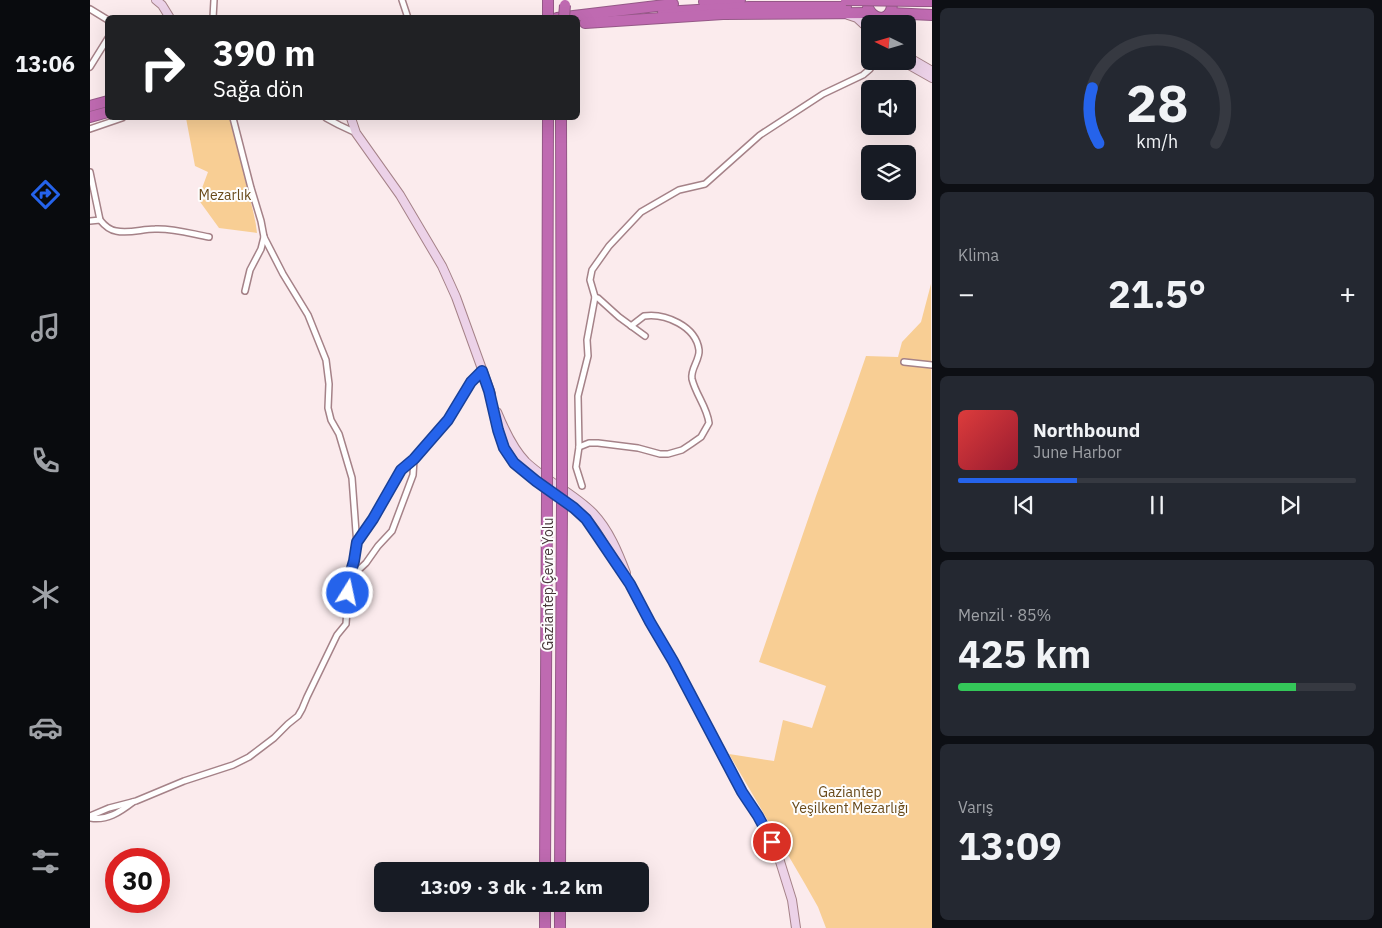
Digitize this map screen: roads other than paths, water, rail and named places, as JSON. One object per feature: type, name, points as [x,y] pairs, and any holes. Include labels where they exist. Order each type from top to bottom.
[{"type":"highway","points":[[603,12],[625,5],[652,0]]},
{"type":"highway","points":[[580,15],[686,3],[740,0]]},
{"type":"highway","points":[[869,0],[868,6],[872,15]]},
{"type":"highway","points":[[888,15],[892,8],[891,0]]},
{"type":"highway","points":[[581,24],[642,14],[682,10],[749,6],[918,4],[932,1]]},
{"type":"highway","points":[[918,4],[932,8]]},
{"type":"highway","points":[[844,5],[867,15]]},
{"type":"highway","points":[[916,15],[932,14]]},
{"type":"highway","points":[[90,106],[105,102]]},
{"type":"highway","points":[[90,117],[105,113]]},
{"type":"highway","name":"Gaziantep Çevre Yolu","points":[[545,862],[548,120]]},
{"type":"highway","name":"Gaziantep Çevre Yolu","points":[[560,862],[561,120]]},
{"type":"highway","points":[[545,912],[545,928]]},
{"type":"highway","points":[[560,912],[560,928]]},
{"type":"street","points":[[156,0],[162,5],[168,15]]},
{"type":"street","points":[[213,15],[214,0]]},
{"type":"street","points":[[402,0],[407,15]]},
{"type":"street","points":[[844,5],[851,15],[861,22]]},
{"type":"street","points":[[90,9],[105,18]]},
{"type":"street","points":[[90,67],[105,43]]},
{"type":"street","points":[[916,62],[932,71]]},
{"type":"street","points":[[916,69],[932,78]]},
{"type":"street","points":[[582,486],[576,467],[579,447],[578,396],[588,356],[587,340],[594,297],[590,280],[592,270],[609,246],[641,212],[679,190],[705,184],[760,135],[823,94],[869,70]]},
{"type":"street","points":[[90,130],[117,120]]},
{"type":"street","points":[[90,817],[105,818],[136,801],[184,781],[233,765],[249,757],[298,716],[337,635],[346,624],[349,578],[357,542],[352,478],[339,434],[331,420],[328,408],[329,384],[326,360],[308,315],[283,274],[264,237],[234,120]]},
{"type":"street","points":[[329,120],[356,133]]},
{"type":"street","points":[[352,120],[356,133],[400,195],[442,266],[456,297],[489,391],[504,448],[514,463],[586,519],[630,584],[742,792],[758,816],[778,856],[792,900],[796,928]]},
{"type":"street","points":[[90,172],[100,220],[105,226],[116,232],[154,228],[170,229],[209,237]]},
{"type":"street","points":[[90,221],[100,220]]},
{"type":"street","points":[[245,291],[250,270],[264,237]]},
{"type":"street","points":[[594,297],[598,298],[619,317],[645,336]]},
{"type":"street","points":[[579,447],[589,443],[598,443],[668,454],[682,450],[692,444],[701,437],[709,423],[704,404],[692,381],[699,350],[693,334],[680,324],[669,319],[648,315],[631,326]]},
{"type":"street","points":[[904,362],[932,365]]},
{"type":"street","points":[[357,542],[373,519],[401,470],[414,459],[448,420],[471,382],[482,371]]},
{"type":"street","points":[[349,578],[366,563],[392,531],[413,475],[414,459]]},
{"type":"park label","name":"Mezarlık","points":[[225,195]]},
{"type":"park label","name":"Gaziantep Yeşilkent Mezarlığı","points":[[850,800]]}]
